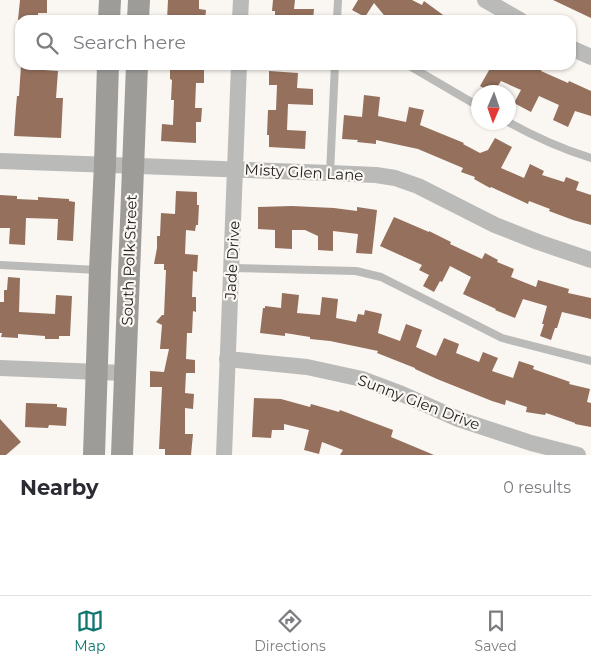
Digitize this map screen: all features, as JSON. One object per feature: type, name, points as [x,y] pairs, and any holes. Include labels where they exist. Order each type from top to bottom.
[{"type":"main road","points":[[109,15],[110,0]]},
{"type":"main road","points":[[138,15],[139,0]]},
{"type":"main road","name":"South Polk Street","points":[[94,455],[108,70]]},
{"type":"main road","name":"South Polk Street","points":[[122,455],[137,70]]},
{"type":"street","points":[[240,15],[241,0]]},
{"type":"street","points":[[486,0],[512,15]]},
{"type":"street","points":[[576,50],[591,57]]},
{"type":"street","name":"Jade Drive","points":[[224,455],[239,70]]},
{"type":"street","name":"Misty Glen Lane","points":[[0,161],[330,173],[376,175],[395,178],[418,186],[495,225],[591,260]]},
{"type":"street","name":"Sunny Glen Drive","points":[[227,359],[307,368],[362,379],[402,394],[458,419],[531,443],[578,455]]},
{"type":"street","points":[[0,368],[124,373]]},
{"type":"lane","points":[[337,15],[338,0]]},
{"type":"lane","points":[[330,173],[334,70]]},
{"type":"lane","points":[[417,70],[471,102]]},
{"type":"lane","points":[[516,126],[539,139],[591,158]]},
{"type":"lane","points":[[0,265],[100,270]]},
{"type":"lane","points":[[232,268],[356,271],[381,277],[502,338],[591,361]]},
{"type":"building","points":[[20,0],[47,0],[47,13],[18,15]]},
{"type":"building","points":[[168,0],[199,0],[199,9],[206,10],[206,15],[167,15]]},
{"type":"building","points":[[273,0],[295,0],[294,9],[314,9],[313,15],[275,15],[275,11],[272,11]]},
{"type":"building","points":[[358,0],[412,0],[422,5],[424,1],[443,15],[384,15],[374,3],[366,15],[361,15],[352,10]]},
{"type":"building","points":[[553,0],[591,0],[591,18]]},
{"type":"building","points":[[21,70],[58,71],[56,98],[63,98],[61,138],[14,136],[17,96],[19,96]]},
{"type":"building","points":[[170,70],[204,70],[204,83],[196,83],[195,108],[202,108],[201,122],[196,122],[196,143],[161,141],[162,124],[173,125],[174,100],[171,100],[172,80],[170,79]]},
{"type":"building","points":[[489,70],[541,70],[568,83],[569,81],[591,91],[591,116],[575,111],[568,127],[553,120],[559,105],[539,96],[531,112],[516,104],[516,99],[521,90],[516,88],[516,85],[510,85],[501,81],[498,85],[481,85]]},
{"type":"building","points":[[269,71],[298,73],[297,88],[313,89],[313,105],[288,104],[287,130],[306,131],[305,149],[269,147],[269,135],[267,135],[268,110],[276,110],[277,85],[269,85]]},
{"type":"building","points":[[364,95],[380,97],[378,116],[406,122],[409,107],[424,110],[420,125],[464,143],[480,153],[488,150],[495,138],[512,147],[501,168],[524,178],[530,164],[544,171],[542,175],[564,182],[566,177],[579,182],[576,190],[591,195],[591,225],[549,211],[550,209],[529,201],[528,204],[490,188],[474,179],[475,177],[461,172],[463,168],[418,149],[376,140],[376,144],[342,139],[344,115],[362,117]]},
{"type":"building","points":[[176,191],[197,192],[197,205],[199,205],[198,225],[196,225],[195,231],[186,230],[185,254],[198,255],[197,272],[193,271],[192,297],[196,297],[196,312],[193,311],[192,333],[187,333],[186,359],[195,360],[195,373],[186,373],[185,393],[194,394],[193,409],[185,408],[185,434],[193,434],[191,455],[165,455],[165,449],[159,449],[162,387],[150,387],[150,371],[164,372],[169,349],[160,349],[162,325],[156,322],[164,315],[166,270],[164,270],[164,264],[154,264],[157,236],[160,236],[161,213],[175,214]]},
{"type":"building","points":[[0,195],[17,196],[17,199],[38,200],[38,197],[69,199],[69,201],[75,202],[73,241],[57,240],[58,219],[26,218],[25,245],[9,244],[10,228],[0,228]]},
{"type":"building","points":[[292,206],[357,211],[357,207],[377,210],[372,254],[356,253],[358,234],[333,231],[333,251],[318,250],[318,236],[305,230],[292,230],[292,249],[275,248],[275,230],[258,229],[258,207]]},
{"type":"building","points":[[394,217],[429,231],[451,242],[450,244],[482,259],[485,253],[498,260],[497,262],[514,269],[511,277],[536,287],[538,280],[569,289],[568,293],[591,298],[591,319],[562,312],[551,340],[540,336],[547,306],[523,299],[515,318],[495,310],[463,294],[471,277],[450,266],[442,282],[440,281],[434,292],[423,286],[429,275],[419,270],[422,265],[380,246]]},
{"type":"building","points":[[8,277],[20,278],[19,312],[55,314],[56,295],[72,296],[70,336],[59,336],[59,339],[45,339],[45,336],[18,334],[18,338],[1,337],[0,302],[4,302],[4,290],[7,290]]},
{"type":"building","points":[[282,293],[299,295],[297,313],[320,315],[322,297],[338,299],[336,318],[356,322],[358,314],[364,315],[365,310],[382,314],[378,333],[400,341],[406,324],[422,330],[416,347],[436,356],[444,338],[459,344],[456,353],[479,362],[483,352],[498,358],[492,371],[513,378],[519,361],[534,366],[533,369],[570,382],[569,384],[590,389],[587,402],[591,403],[591,427],[575,424],[546,413],[545,415],[526,412],[527,407],[506,400],[505,405],[492,401],[377,353],[378,351],[285,333],[285,336],[260,333],[263,308],[265,306],[281,308]]},
{"type":"building","points":[[254,398],[281,399],[310,407],[311,404],[339,412],[340,410],[393,430],[391,437],[434,455],[340,455],[343,450],[322,442],[319,454],[304,450],[309,430],[284,424],[284,430],[272,430],[271,438],[252,437]]},
{"type":"building","points":[[26,403],[57,404],[57,407],[67,408],[66,426],[49,425],[48,428],[25,427]]},
{"type":"building","points":[[0,419],[21,442],[6,455],[0,455]]}]
